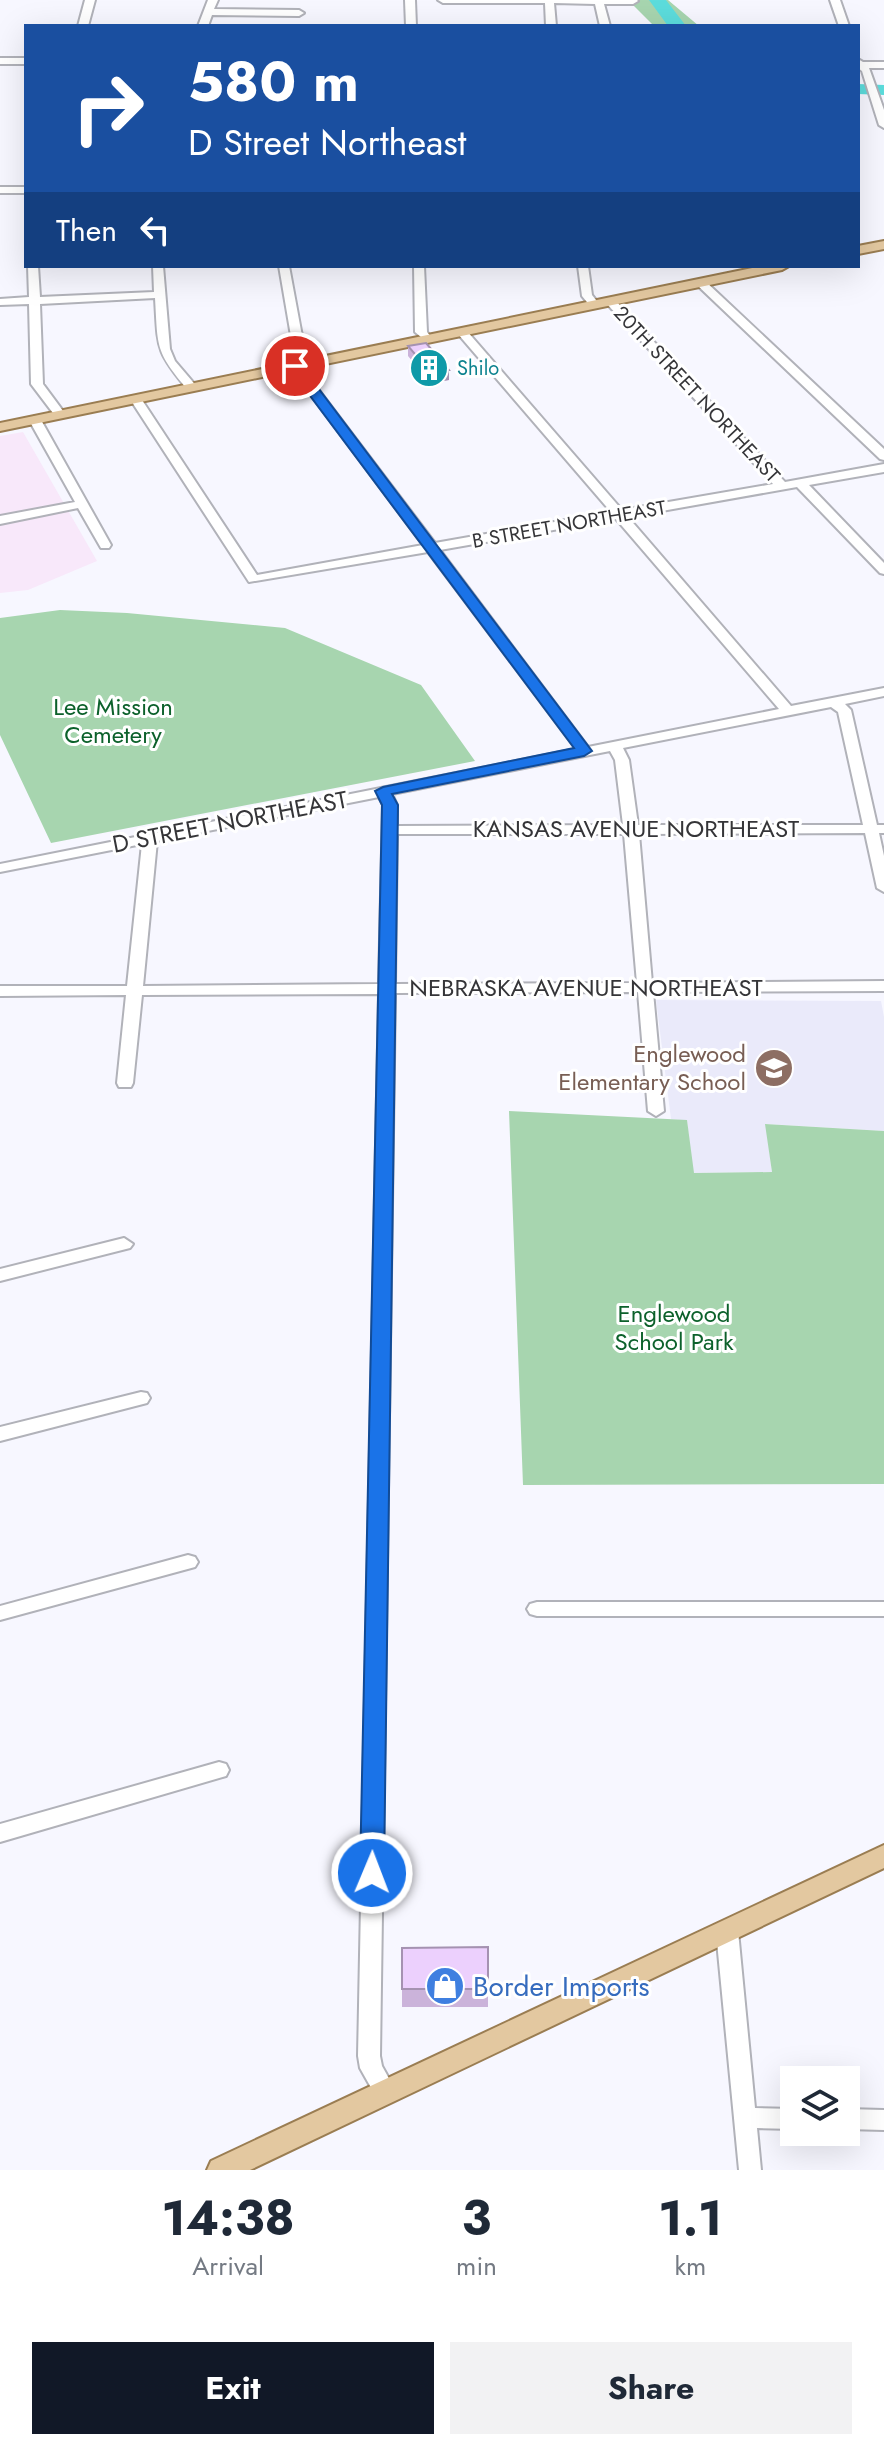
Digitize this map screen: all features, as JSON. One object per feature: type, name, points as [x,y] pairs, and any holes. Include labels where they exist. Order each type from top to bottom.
[{"type":"main road","points":[[860,250],[884,245]]},
{"type":"main road","points":[[0,427],[771,268]]},
{"type":"main road","points":[[221,2170],[884,1856]]},
{"type":"street","points":[[84,24],[90,0]]},
{"type":"street","points":[[204,24],[213,0]]},
{"type":"street","points":[[410,0],[411,24]]},
{"type":"street","points":[[443,0],[633,1]]},
{"type":"street","points":[[835,0],[843,24]]},
{"type":"street","points":[[549,1],[551,24]]},
{"type":"street","points":[[599,1],[605,24]]},
{"type":"street","points":[[210,12],[299,13]]},
{"type":"street","points":[[0,61],[24,61]]},
{"type":"street","points":[[860,64],[884,65]]},
{"type":"street","points":[[860,66],[871,83],[884,125]]},
{"type":"street","points":[[0,190],[24,190]]},
{"type":"street","points":[[33,268],[37,384],[60,415]]},
{"type":"street","points":[[158,268],[166,357],[192,388]]},
{"type":"street","points":[[284,268],[297,336],[318,362]]},
{"type":"street","points":[[419,268],[421,332],[427,339]]},
{"type":"street","name":"20TH STREET NORTHEAST","points":[[583,268],[587,296],[595,305]]},
{"type":"street","points":[[701,283],[884,456]]},
{"type":"street","points":[[0,302],[160,295]]},
{"type":"street","name":"20TH STREET NORTHEAST","points":[[611,302],[783,487]]},
{"type":"street","points":[[462,332],[787,710]]},
{"type":"street","points":[[295,366],[584,751]]},
{"type":"street","name":"B STREET NORTHEAST","points":[[136,399],[254,579],[884,468]]},
{"type":"street","points":[[35,420],[105,545]]},
{"type":"street","name":"20TH STREET NORTHEAST","points":[[801,484],[884,570]]},
{"type":"street","points":[[0,520],[82,504]]},
{"type":"street","name":"D STREET NORTHEAST","points":[[0,868],[884,692]]},
{"type":"street","points":[[833,701],[844,710],[878,829],[884,888]]},
{"type":"street","points":[[614,745],[622,760],[631,830],[656,1111]]},
{"type":"street","points":[[383,791],[390,805],[369,2056],[371,2068],[386,2093]]},
{"type":"street","name":"KANSAS AVENUE NORTHEAST","points":[[388,830],[878,829]]},
{"type":"street","points":[[125,1083],[150,838]]},
{"type":"street","name":"NEBRASKA AVENUE NORTHEAST","points":[[0,991],[884,986]]},
{"type":"street","points":[[0,1275],[124,1244]]},
{"type":"street","points":[[0,1434],[141,1398]]},
{"type":"street","points":[[0,1613],[188,1562]]},
{"type":"street","points":[[537,1609],[884,1609]]},
{"type":"street","points":[[0,1833],[219,1770]]},
{"type":"street","points":[[727,1931],[750,2170]]},
{"type":"street","points":[[745,2118],[780,2119]]},
{"type":"street","points":[[860,2119],[884,2120]]},
{"type":"shaded area","points":[[23,432],[97,561],[28,590],[0,593],[0,436]]},
{"type":"shaded area","name":"Englewood Elementary School","points":[[656,1000],[881,1001],[884,1017],[884,1131],[766,1124],[772,1172],[693,1173],[687,1121],[671,1119]]},
{"type":"green space","points":[[628,0],[668,0],[697,24],[652,24]]},
{"type":"green space","name":"Lee Mission Cemetery","points":[[60,610],[285,628],[421,685],[475,761],[51,843],[0,735],[0,618]]},
{"type":"green space","name":"Englewood School Park","points":[[509,1111],[687,1120],[694,1173],[772,1172],[765,1124],[884,1131],[884,1484],[523,1485]]},
{"type":"building","points":[[426,343],[449,370],[431,373],[408,346]]},
{"type":"building","points":[[488,1947],[488,1989],[402,1989],[402,1948]]},
{"type":"waterway","points":[[657,0],[675,24]]},
{"type":"waterway","points":[[860,89],[884,90]]},
{"type":"place","name":"Shilo","points":[[429,368]]},
{"type":"place","name":"Englewood Elementary School","points":[[774,1068]]},
{"type":"place","name":"Border Imports","points":[[445,1986]]},
{"type":"route","points":[[295,366],[584,751],[383,791],[390,805],[372,1873]]}]
